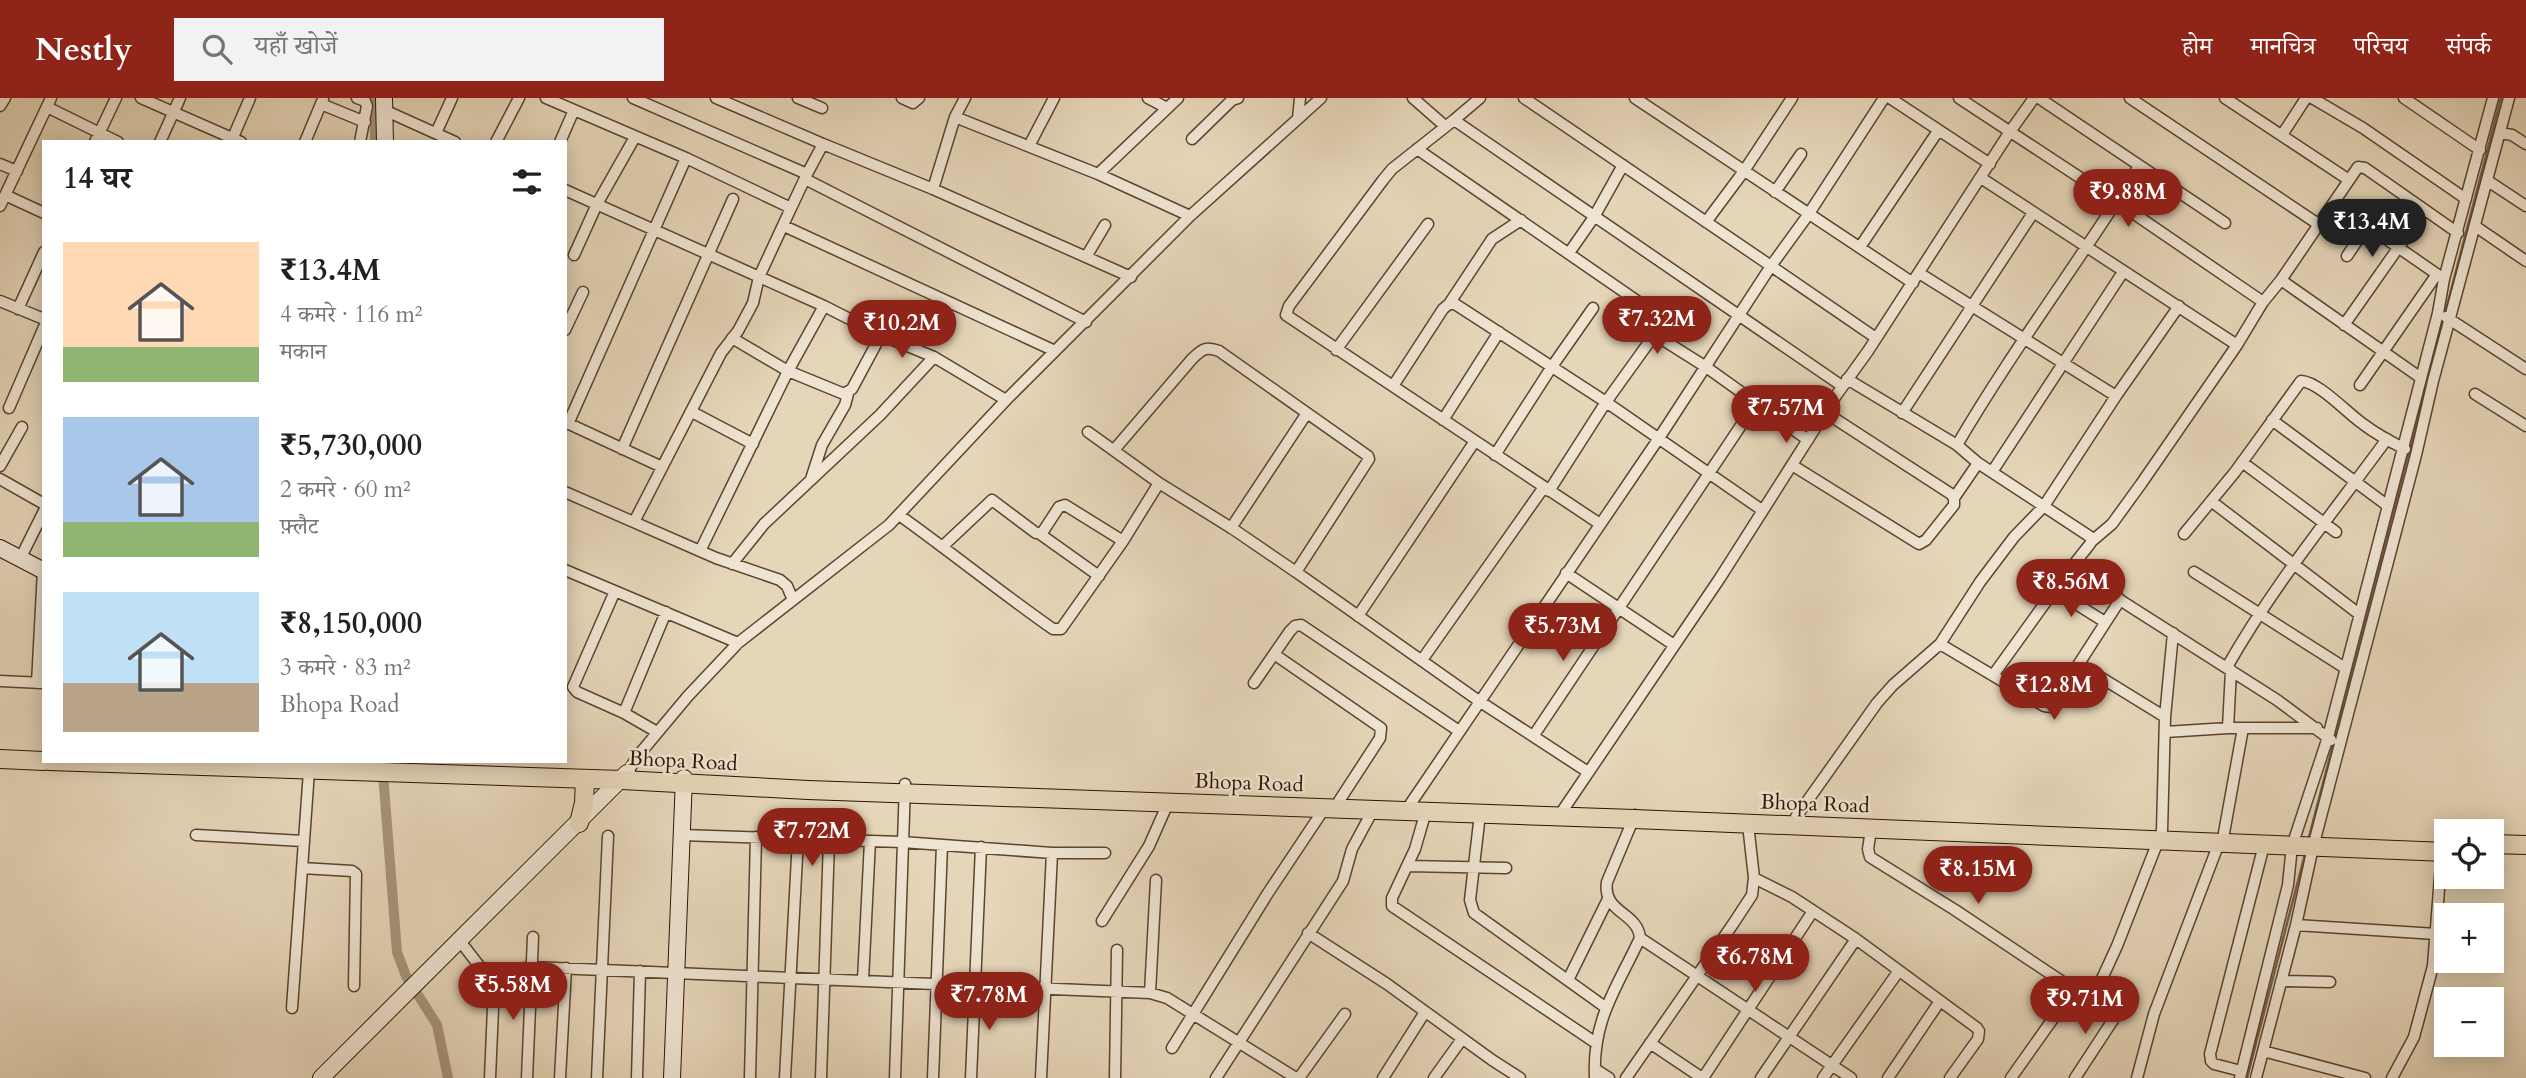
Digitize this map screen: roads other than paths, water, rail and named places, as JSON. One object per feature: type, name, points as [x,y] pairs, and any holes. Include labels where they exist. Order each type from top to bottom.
[{"type":"main road","points":[[384,104],[385,140]]},
{"type":"main road","points":[[0,548],[42,570]]},
{"type":"main road","points":[[0,751],[42,753]]},
{"type":"main road","points":[[0,760],[42,761]]},
{"type":"main road","name":"Bhopa Road","points":[[101,763],[309,771],[341,766]]},
{"type":"main road","name":"Bhopa Road","points":[[303,763],[684,781],[1331,805],[1373,810],[1419,807],[1480,814],[1796,817],[2160,836]]},
{"type":"main road","name":"Bhopa Road","points":[[385,768],[585,779],[625,777]]},
{"type":"main road","points":[[321,1078],[625,777]]},
{"type":"main road","points":[[579,822],[584,803],[585,779]]},
{"type":"main road","points":[[672,1078],[684,781]]},
{"type":"main road","name":"Bhopa Road","points":[[905,789],[1168,803],[1563,810],[1871,830],[2160,836],[2434,848]]},
{"type":"main road","name":"Bhopa Road","points":[[2222,838],[2264,845],[2304,842]]},
{"type":"main road","points":[[2504,844],[2526,845]]},
{"type":"main road","points":[[2504,853],[2526,854]]},
{"type":"street","points":[[0,106],[5,98]]},
{"type":"street","points":[[0,206],[49,103],[97,137],[116,98]]},
{"type":"street","points":[[141,98],[235,140],[250,98]]},
{"type":"street","points":[[161,140],[180,98]]},
{"type":"street","points":[[357,98],[367,104],[360,140]]},
{"type":"street","points":[[436,133],[452,98]]},
{"type":"street","points":[[497,140],[519,98]]},
{"type":"street","points":[[546,98],[686,158],[791,208]]},
{"type":"street","points":[[633,98],[806,176],[1086,322]]},
{"type":"street","points":[[716,98],[1131,277]]},
{"type":"street","points":[[797,98],[822,108]]},
{"type":"street","points":[[902,98],[913,103],[919,98]]},
{"type":"street","points":[[933,190],[955,117],[965,98]]},
{"type":"street","points":[[1030,146],[1054,98]]},
{"type":"street","points":[[1148,98],[1167,108]]},
{"type":"street","points":[[1098,174],[1178,98]]},
{"type":"street","points":[[1192,139],[1232,100],[1238,98]]},
{"type":"street","points":[[1298,119],[1300,98]]},
{"type":"street","points":[[625,777],[657,732],[738,643],[899,515],[1006,400],[1190,216],[1321,98]]},
{"type":"street","points":[[1413,98],[1594,216],[1739,317],[1844,383],[1957,445],[1978,463],[2089,535],[2092,541]]},
{"type":"street","points":[[1480,98],[1383,180],[1286,310],[1289,319],[1600,524]]},
{"type":"street","points":[[1524,98],[1876,338]]},
{"type":"street","points":[[1635,98],[1808,215],[1860,247],[1972,306],[2116,396]]},
{"type":"street","points":[[1706,222],[1744,171],[1792,98]]},
{"type":"street","points":[[1596,1043],[1392,906],[1392,898],[1423,828],[1419,807],[1459,731],[1706,367],[1884,98]]},
{"type":"street","points":[[1890,98],[1990,164]]},
{"type":"street","points":[[1960,98],[2009,133],[2117,201],[2263,302]]},
{"type":"street","points":[[1563,810],[1720,578],[1844,383],[1916,278],[2009,133],[2036,98],[2225,223]]},
{"type":"street","points":[[2130,98],[2318,224]]},
{"type":"street","points":[[2225,98],[2349,180]]},
{"type":"street","points":[[2282,135],[2306,98]]},
{"type":"street","points":[[2312,98],[2363,128],[2466,199]]},
{"type":"street","points":[[2404,98],[2480,150]]},
{"type":"street","points":[[2256,1078],[2296,925],[2304,842],[2334,742],[2345,668],[2388,506],[2409,451],[2421,378],[2475,226],[2509,98]]},
{"type":"street","points":[[2360,385],[2441,277],[2458,233],[2491,99]]},
{"type":"street","points":[[306,140],[322,101],[365,122]]},
{"type":"street","points":[[384,104],[451,140]]},
{"type":"street","points":[[561,140],[573,110]]},
{"type":"street","points":[[955,117],[1098,174],[1190,216]]},
{"type":"street","points":[[1860,247],[1938,131]]},
{"type":"street","points":[[2500,133],[2512,135],[2526,144]]},
{"type":"street","points":[[573,255],[597,204],[635,136]]},
{"type":"street","points":[[634,522],[721,353],[753,303],[759,277],[823,144]]},
{"type":"street","points":[[1417,149],[1643,305]]},
{"type":"street","points":[[1775,192],[1801,154]]},
{"type":"street","points":[[662,467],[567,423],[686,158]]},
{"type":"street","points":[[0,164],[17,171]]},
{"type":"street","points":[[1569,253],[1623,165]]},
{"type":"street","points":[[1957,445],[1993,383],[2026,339],[2139,166]]},
{"type":"street","points":[[1994,674],[2092,541],[2112,524],[2358,167],[2365,168],[2458,233]]},
{"type":"street","points":[[1981,178],[2237,345]]},
{"type":"street","points":[[2488,181],[2526,206]]},
{"type":"street","points":[[567,191],[934,357],[1006,400]]},
{"type":"street","points":[[5,195],[42,211]]},
{"type":"street","points":[[622,449],[733,199]]},
{"type":"street","points":[[2334,203],[2441,277]]},
{"type":"street","points":[[2344,324],[2424,211]]},
{"type":"street","points":[[1902,413],[2033,213]]},
{"type":"street","points":[[1393,386],[1492,239],[1521,220]]},
{"type":"street","points":[[1336,350],[1428,224]]},
{"type":"street","points":[[1086,257],[1105,225]]},
{"type":"street","points":[[784,226],[1055,351]]},
{"type":"street","points":[[2347,256],[2367,226]]},
{"type":"street","points":[[2475,226],[2526,261]]},
{"type":"street","points":[[18,309],[42,256]]},
{"type":"street","points":[[1992,472],[2123,272]]},
{"type":"street","points":[[2264,845],[2210,1054],[2214,1064],[2241,1075],[2288,884],[2304,842],[2334,742],[2444,316],[2441,277]]},
{"type":"street","points":[[2281,280],[2421,378]]},
{"type":"street","points":[[567,326],[583,292]]},
{"type":"street","points":[[0,316],[3,303],[42,319]]},
{"type":"street","points":[[1448,304],[1466,309],[1762,510]]},
{"type":"street","points":[[700,551],[788,371],[824,306]]},
{"type":"street","points":[[1796,817],[1885,694],[1940,644],[2007,546],[2045,506],[2116,396],[2179,306]]},
{"type":"street","points":[[1495,455],[1593,308]]},
{"type":"street","points":[[2444,316],[2526,369]]},
{"type":"street","points":[[9,408],[42,332]]},
{"type":"street","points":[[1443,420],[1499,332]]},
{"type":"street","points":[[811,480],[822,445],[881,335]]},
{"type":"street","points":[[732,338],[788,371],[848,394]]},
{"type":"street","points":[[1422,660],[1547,489],[1652,338],[1660,338],[1706,367],[1808,440]]},
{"type":"street","points":[[1114,450],[1202,349],[1219,351],[1368,456],[1296,572]]},
{"type":"street","points":[[732,564],[757,531],[880,415],[934,357]]},
{"type":"street","points":[[2184,534],[2242,462],[2298,383],[2304,380],[2361,424],[2409,451]]},
{"type":"street","points":[[2475,394],[2526,426]]},
{"type":"street","points":[[1534,735],[1756,403]]},
{"type":"street","points":[[692,412],[753,444]]},
{"type":"street","points":[[1231,527],[1307,413]]},
{"type":"street","points":[[1826,413],[1954,498]]},
{"type":"street","points":[[2272,420],[2388,506]]},
{"type":"street","points":[[0,466],[22,427]]},
{"type":"street","points":[[1088,432],[1159,483],[1231,527],[1479,701],[1588,772]]},
{"type":"street","points":[[2228,728],[2229,668],[2258,615],[2387,439]]},
{"type":"street","points":[[1358,616],[1475,441]]},
{"type":"street","points":[[2242,462],[2336,532]]},
{"type":"street","points":[[1792,465],[1919,544],[1926,540],[1954,505],[1954,498],[1978,463]]},
{"type":"street","points":[[0,480],[42,503]]},
{"type":"street","points":[[899,515],[943,546],[983,580],[1058,630],[1064,626],[1100,576],[1159,483]]},
{"type":"street","points":[[567,493],[700,551],[780,580],[788,586],[793,600]]},
{"type":"street","points":[[943,546],[992,500],[1100,576]]},
{"type":"street","points":[[2211,501],[2360,614]]},
{"type":"street","points":[[1040,534],[1059,507],[1065,505],[1124,541]]},
{"type":"street","points":[[20,559],[42,516]]},
{"type":"street","points":[[2074,564],[2107,585],[2120,600],[2229,668],[2334,742]]},
{"type":"street","points":[[567,571],[738,643]]},
{"type":"street","points":[[2194,572],[2345,668]]},
{"type":"street","points":[[1566,573],[1674,645]]},
{"type":"street","points":[[2054,590],[2105,622]]},
{"type":"street","points":[[615,591],[573,687],[577,692],[624,713],[657,732]]},
{"type":"street","points":[[1940,644],[2048,707],[2054,705],[2120,600]]},
{"type":"street","points":[[0,681],[40,683],[42,608]]},
{"type":"street","points":[[624,713],[666,612]]},
{"type":"street","points":[[1254,683],[1295,626],[1300,625],[1459,731]]},
{"type":"street","points":[[2075,1078],[2113,1020],[2112,1015],[2098,1004],[2094,996],[2160,836],[2165,717],[2173,633]]},
{"type":"street","points":[[1172,1048],[1331,805],[1380,738],[1381,727],[1274,654]]},
{"type":"street","points":[[2079,664],[2165,717]]},
{"type":"street","points":[[2165,732],[2228,728],[2317,729]]},
{"type":"street","points":[[2137,1078],[2154,1014],[2222,838],[2243,728]]},
{"type":"street","points":[[292,1009],[309,771]]},
{"type":"street","points":[[895,1078],[905,789]]},
{"type":"street","points":[[1102,921],[1149,846],[1168,803]]},
{"type":"street","points":[[1216,1078],[1343,881],[1352,849],[1373,810]]},
{"type":"street","points":[[1480,814],[1470,900],[1474,913],[1605,1007]]},
{"type":"street","points":[[1568,980],[1608,899],[1607,882],[1634,816]]},
{"type":"street","points":[[1626,1078],[1752,895],[1754,878],[1748,824]]},
{"type":"street","points":[[1871,830],[1868,849],[1870,858],[1955,910],[2085,997],[2094,996]]},
{"type":"street","points":[[196,835],[303,841]]},
{"type":"street","points":[[681,835],[902,842],[1052,853],[1105,853]]},
{"type":"street","points":[[597,1078],[608,836]]},
{"type":"street","points":[[750,1078],[756,837]]},
{"type":"street","points":[[785,1078],[798,839]]},
{"type":"street","points":[[821,1078],[829,841]]},
{"type":"street","points":[[863,980],[870,841]]},
{"type":"street","points":[[933,1078],[942,845]]},
{"type":"street","points":[[971,1078],[981,847]]},
{"type":"street","points":[[1041,1078],[1052,853]]},
{"type":"street","points":[[1407,866],[1506,868]]},
{"type":"street","points":[[302,868],[352,871],[356,874],[354,986]]},
{"type":"street","points":[[1754,878],[1792,897],[1856,939],[1979,1031],[1978,1040],[1950,1078]]},
{"type":"street","points":[[1150,993],[1156,880]]},
{"type":"street","points":[[1608,899],[1637,926],[1640,938],[1605,1007],[1596,1043],[1595,1074],[1609,1078]]},
{"type":"street","points":[[1650,1043],[1702,1078],[1813,911]]},
{"type":"street","points":[[2296,925],[2434,934]]},
{"type":"street","points":[[1308,933],[1520,1078]]},
{"type":"street","points":[[527,1078],[533,937]]},
{"type":"street","points":[[1640,938],[1851,1078]]},
{"type":"street","points":[[1762,1078],[1856,939]]},
{"type":"street","points":[[460,941],[492,981],[490,1078]]},
{"type":"street","points":[[1115,1078],[1117,950]]},
{"type":"street","points":[[2392,1078],[2414,1037],[2434,955]]},
{"type":"street","points":[[492,981],[514,970],[531,967],[1150,993],[1167,998],[1298,1078],[1345,1014]]},
{"type":"street","points":[[560,1078],[566,968]]},
{"type":"street","points":[[637,1078],[640,971]]},
{"type":"street","points":[[1823,1078],[1898,972]]},
{"type":"street","points":[[2281,981],[2330,982]]},
{"type":"street","points":[[2011,1078],[2074,989]]},
{"type":"street","points":[[1888,1078],[1940,1001]]},
{"type":"street","points":[[1383,1078],[1425,1012]]},
{"type":"street","points":[[1434,1078],[1462,1040]]},
{"type":"street","points":[[2263,1051],[2365,1078]]},
{"type":"waterway","points":[[374,98],[375,140]]},
{"type":"waterway","points":[[2308,841],[2501,98]]},
{"type":"waterway","points":[[382,763],[397,952],[406,976],[437,1025],[448,1078]]},
{"type":"waterway","points":[[2247,1078],[2305,854]]}]
